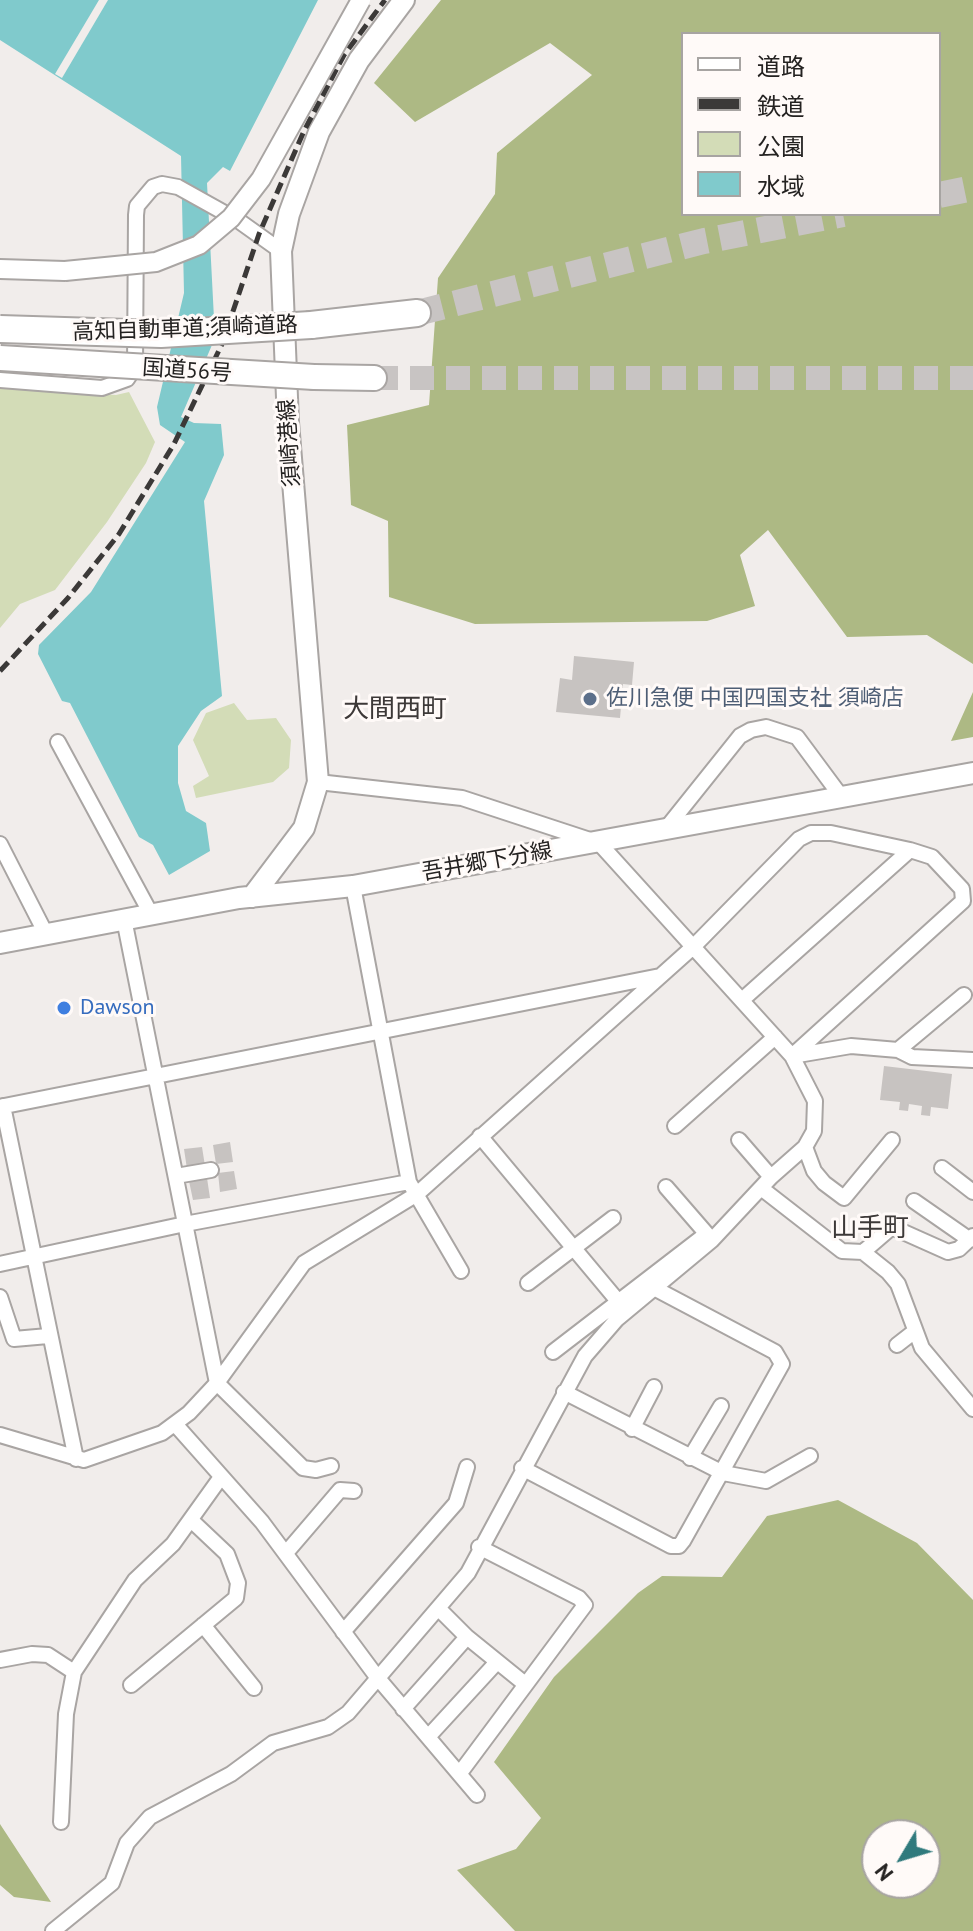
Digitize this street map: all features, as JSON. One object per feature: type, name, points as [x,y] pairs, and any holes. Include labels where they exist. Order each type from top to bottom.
[{"type":"highway","name":"高知自動車道;須崎道路","points":[[0,329],[161,334],[311,325],[417,313]]},
{"type":"highway","name":"国道56号","points":[[0,358],[374,378]]},
{"type":"main road","name":"須崎港線","points":[[252,897],[304,828],[318,782],[288,422],[281,251],[298,186],[319,132],[359,60],[404,0]]},
{"type":"main road","name":"吾井郷下分線","points":[[0,943],[252,897],[353,886],[973,773]]},
{"type":"street","points":[[0,269],[65,271],[156,262],[199,245],[244,204],[261,179],[361,0]]},
{"type":"street","points":[[0,380],[102,388],[127,379],[135,367],[137,206],[147,192],[157,185],[178,187],[212,205],[281,251]]},
{"type":"street","points":[[663,831],[740,736],[766,727],[797,737],[843,799]]},
{"type":"street","points":[[58,742],[151,914]]},
{"type":"street","points":[[53,1931],[112,1883],[127,1843],[143,1823],[231,1774],[273,1743],[339,1721],[465,1577],[564,1392],[603,1334],[805,1147],[814,1131],[815,1101],[792,1056],[599,843],[462,798],[318,782]]},
{"type":"street","points":[[0,1435],[76,1459],[92,1459],[132,1445],[175,1424],[217,1383],[304,1263],[413,1188],[480,1136],[693,947],[799,839],[811,833],[854,835],[932,857],[962,889],[963,901],[792,1056]]},
{"type":"street","points":[[0,844],[47,936]]},
{"type":"street","points":[[742,1000],[910,850]]},
{"type":"street","points":[[353,886],[413,1188],[461,1271]]},
{"type":"street","points":[[124,919],[217,1383],[303,1468],[310,1471],[331,1466]]},
{"type":"street","points":[[76,1459],[1,1106],[660,976]]},
{"type":"street","points":[[898,1050],[964,995]]},
{"type":"street","points":[[675,1126],[775,1037]]},
{"type":"street","points":[[792,1056],[851,1046],[898,1050],[912,1057],[973,1060]]},
{"type":"street","points":[[480,1136],[617,1300]]},
{"type":"street","points":[[739,1140],[766,1182],[842,1251],[863,1252],[898,1284],[927,1357],[973,1409]]},
{"type":"street","points":[[805,1147],[814,1171],[844,1198],[892,1140]]},
{"type":"street","points":[[942,1168],[973,1192]]},
{"type":"street","points":[[176,1176],[211,1170]]},
{"type":"street","points":[[666,1187],[708,1238]]},
{"type":"street","points":[[0,1264],[185,1224],[413,1188]]},
{"type":"street","points":[[863,1252],[892,1227],[948,1252],[959,1249],[971,1238],[914,1201]]},
{"type":"street","points":[[528,1283],[613,1218]]},
{"type":"street","points":[[553,1352],[617,1300],[708,1238]]},
{"type":"street","points":[[522,1468],[671,1546],[679,1546],[683,1541],[782,1364],[780,1357],[654,1288]]},
{"type":"street","points":[[0,1297],[14,1339],[48,1336]]},
{"type":"street","points":[[897,1345],[915,1331]]},
{"type":"street","points":[[632,1429],[654,1387]]},
{"type":"street","points":[[564,1392],[723,1473],[766,1481],[810,1456]]},
{"type":"street","points":[[690,1458],[721,1406]]},
{"type":"street","points":[[175,1424],[286,1553],[377,1677],[477,1795]]},
{"type":"street","points":[[343,1632],[456,1503],[467,1467]]},
{"type":"street","points":[[61,1822],[66,1714],[74,1672],[135,1580],[173,1544],[221,1477]]},
{"type":"street","points":[[286,1553],[340,1490],[354,1491]]},
{"type":"street","points":[[131,1685],[236,1598],[238,1583],[227,1554],[191,1520]]},
{"type":"street","points":[[460,1773],[585,1605],[579,1598],[479,1547]]},
{"type":"street","points":[[438,1608],[467,1637],[525,1684]]},
{"type":"street","points":[[203,1625],[254,1688]]},
{"type":"street","points":[[403,1709],[467,1637]]},
{"type":"street","points":[[0,1660],[32,1654],[48,1655],[74,1672]]},
{"type":"street","points":[[428,1737],[497,1662]]},
{"type":"green space","points":[[441,0],[973,0],[973,664],[927,635],[847,637],[768,530],[740,555],[755,606],[707,621],[475,624],[389,597],[388,521],[351,505],[347,425],[429,405],[438,278],[495,194],[497,153],[592,75],[550,43],[415,122],[374,83]]},
{"type":"green space","points":[[0,388],[116,395],[129,392],[155,442],[146,463],[107,522],[55,590],[20,604],[0,628]]},
{"type":"green space","points":[[973,692],[973,737],[951,741]]},
{"type":"green space","points":[[234,703],[247,720],[276,718],[291,740],[289,768],[273,782],[196,798],[193,786],[209,776],[193,740],[206,713]]},
{"type":"green space","points":[[838,1500],[917,1543],[973,1600],[973,1931],[515,1931],[457,1870],[516,1849],[541,1818],[494,1762],[554,1677],[638,1593],[662,1576],[722,1577],[767,1516]]},
{"type":"green space","points":[[0,1824],[51,1902],[14,1897],[0,1885]]},
{"type":"water","points":[[0,0],[318,0],[230,171],[223,167],[207,183],[215,338],[181,417],[194,423],[221,424],[224,455],[204,501],[222,696],[201,711],[178,746],[178,783],[186,811],[206,823],[210,851],[169,875],[153,845],[139,837],[70,703],[62,701],[38,654],[39,645],[91,592],[185,442],[160,425],[157,407],[184,293],[181,156],[0,40]]},
{"type":"pier","points":[[99,0],[108,0],[62,78],[55,74]]},
{"type":"building","name":"佐川急便 中国四国支社 須崎店","points":[[574,656],[634,662],[632,685],[623,684],[620,718],[556,712],[560,678],[572,680]]},
{"type":"building","points":[[884,1066],[952,1074],[948,1109],[931,1107],[930,1116],[921,1115],[922,1106],[909,1104],[908,1111],[899,1110],[900,1102],[880,1100]]},
{"type":"building","points":[[230,1142],[233,1162],[216,1164],[213,1145]]},
{"type":"building","points":[[202,1147],[205,1166],[187,1169],[184,1149]]},
{"type":"building","points":[[234,1171],[237,1189],[220,1192],[218,1173]]},
{"type":"building","points":[[207,1178],[210,1198],[193,1200],[189,1181]]},
{"type":"tunnel","points":[[941,195],[973,188]]},
{"type":"tunnel","points":[[417,313],[704,241],[833,216]]},
{"type":"tunnel","points":[[374,378],[973,378]]},
{"type":"railway","points":[[0,671],[68,598],[119,534],[174,444],[222,344],[259,234],[304,131],[344,55],[385,0]]},
{"type":"place","name":"佐川急便 中国四国支社 須崎店","points":[[590,699]]},
{"type":"place","name":"Dawson","points":[[64,1008]]},
{"type":"district","name":"大間西町","points":[[395,710]]},
{"type":"district","name":"山手町","points":[[870,1229]]}]
